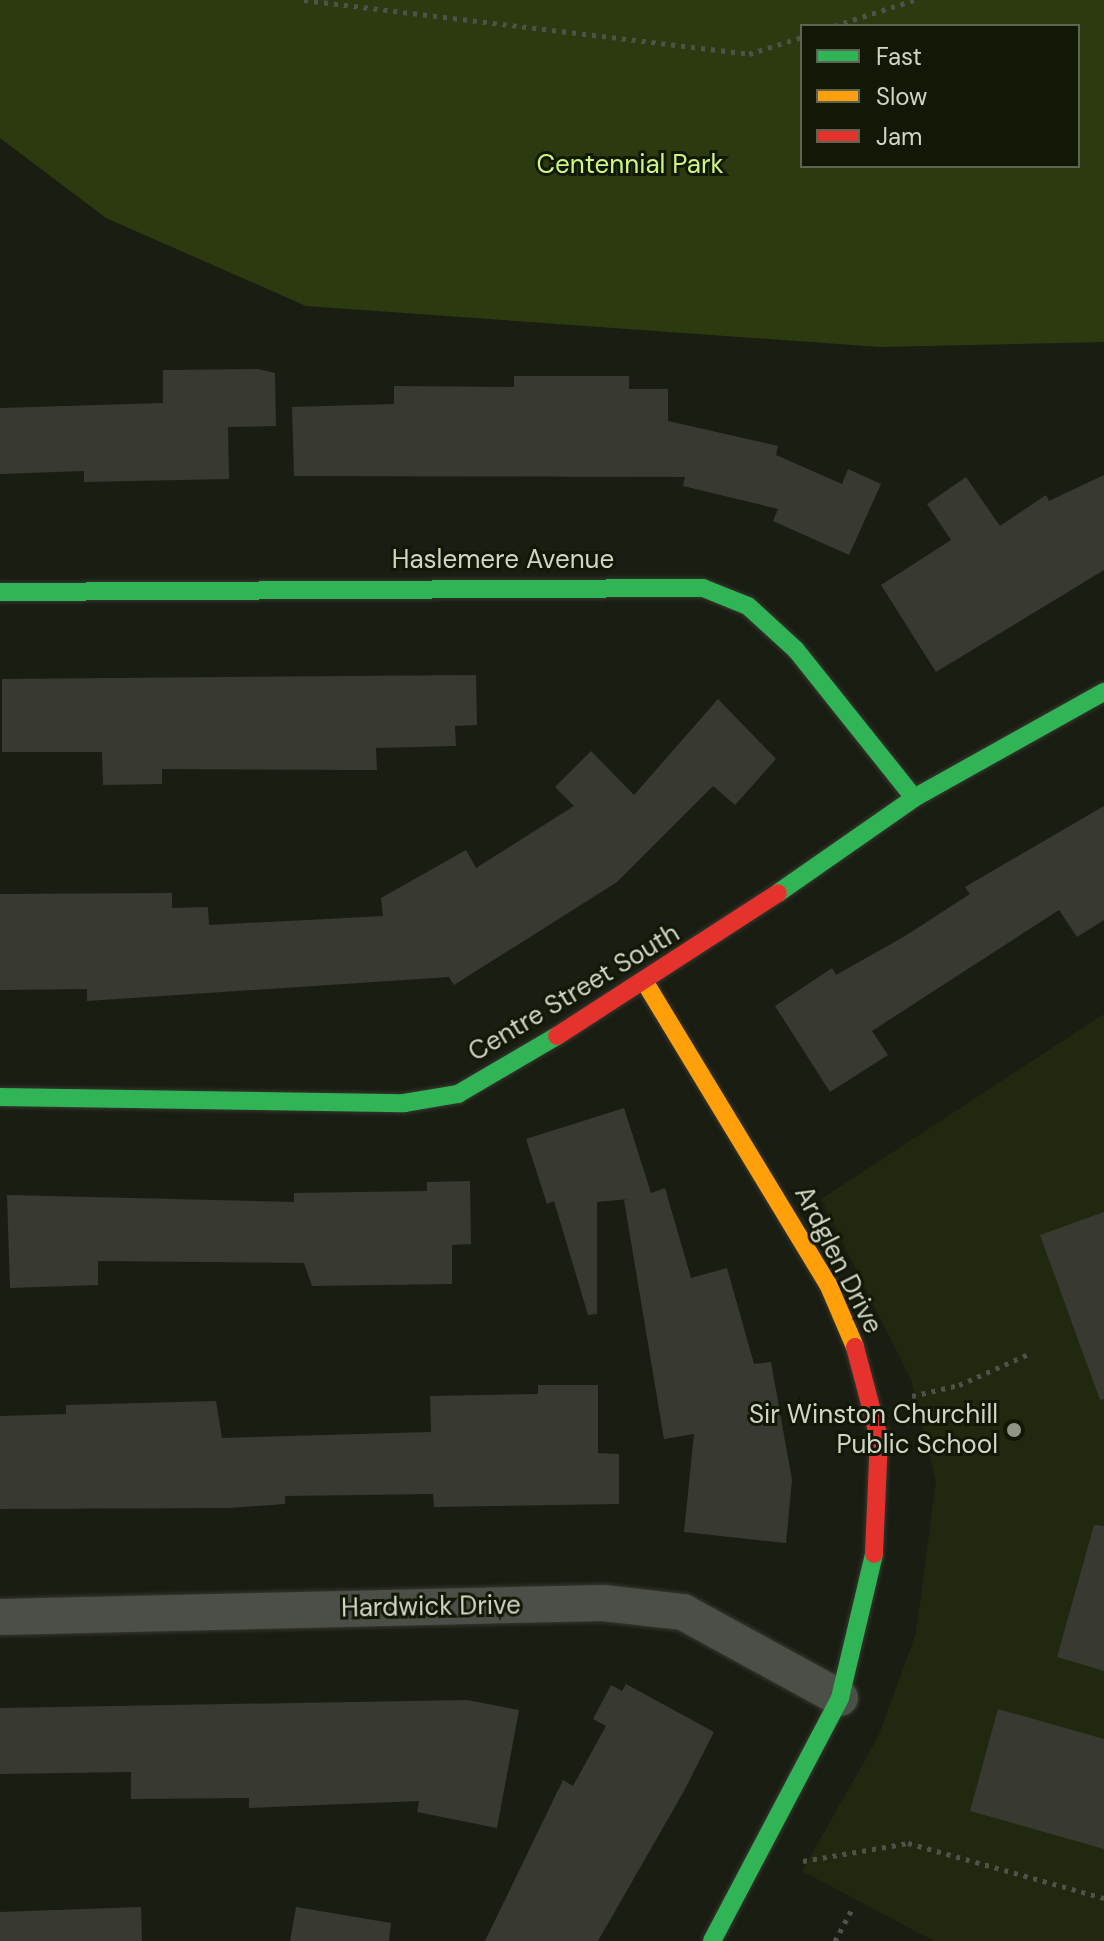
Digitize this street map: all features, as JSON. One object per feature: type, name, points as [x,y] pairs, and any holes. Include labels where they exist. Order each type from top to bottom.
[{"type":"street","name":"Haslemere Avenue","points":[[0,592],[703,588],[748,606],[796,650],[914,798]]},
{"type":"street","name":"Centre Street South","points":[[0,1097],[404,1103],[458,1094],[646,984],[914,798],[1104,692]]},
{"type":"street","name":"Ardglen Drive","points":[[646,984],[795,1223],[856,1348],[879,1438],[878,1530],[864,1617],[840,1698],[712,1941]]},
{"type":"street","name":"Hardwick Drive","points":[[0,1617],[603,1603],[683,1612],[840,1698]]},
{"type":"path","points":[[304,0],[749,54],[800,38]]},
{"type":"path","points":[[840,24],[914,0]]},
{"type":"path","points":[[906,1397],[959,1385],[1031,1353]]},
{"type":"path","points":[[765,1837],[806,1863],[908,1843],[1104,1898]]},
{"type":"path","points":[[835,1941],[852,1909]]},
{"type":"shaded area","name":"Sir Winston Churchill Public School","points":[[1104,1014],[1104,1941],[934,1941],[802,1871],[878,1737],[916,1633],[936,1481],[911,1380],[821,1199]]},
{"type":"green space","name":"Centennial Park","points":[[0,0],[1104,0],[1104,342],[880,347],[306,306],[106,218],[0,138]]},
{"type":"building","points":[[258,369],[275,373],[276,426],[228,427],[229,479],[84,482],[84,471],[0,474],[0,408],[163,403],[163,370]]},
{"type":"building","points":[[514,376],[629,376],[629,389],[668,389],[668,421],[778,446],[776,455],[842,484],[848,469],[881,484],[849,555],[773,521],[778,509],[683,486],[685,477],[294,476],[292,407],[394,404],[394,386],[514,387]]},
{"type":"building","points":[[1104,475],[1104,570],[936,672],[881,585],[951,540],[927,504],[966,477],[1000,526],[1046,495],[1049,501]]},
{"type":"building","points":[[476,675],[477,725],[455,726],[456,746],[376,748],[377,770],[162,769],[162,784],[103,785],[102,752],[2,752],[2,679]]},
{"type":"building","points":[[718,699],[776,759],[735,805],[713,786],[617,882],[454,985],[449,977],[87,1001],[87,989],[0,990],[0,894],[172,893],[172,908],[208,907],[209,925],[383,916],[381,898],[466,850],[476,868],[574,806],[555,787],[591,751],[634,795]]},
{"type":"building","points":[[1104,806],[1104,920],[1077,937],[1059,910],[872,1031],[888,1055],[830,1092],[775,1006],[832,968],[836,975],[905,936],[970,894],[965,887]]},
{"type":"building","points":[[624,1108],[651,1193],[665,1188],[691,1278],[727,1268],[754,1364],[771,1362],[792,1480],[786,1543],[684,1532],[694,1434],[664,1439],[624,1200],[630,1199],[597,1202],[597,1314],[588,1315],[554,1201],[547,1204],[526,1139]]},
{"type":"building","points":[[470,1181],[471,1244],[452,1245],[452,1284],[312,1286],[304,1263],[98,1261],[98,1285],[10,1288],[7,1195],[294,1202],[294,1193],[427,1191],[427,1182]]},
{"type":"building","points":[[1104,1212],[1104,1399],[1100,1400],[1040,1235]]},
{"type":"building","points":[[538,1385],[598,1385],[598,1453],[619,1454],[619,1504],[434,1507],[433,1494],[285,1496],[285,1504],[229,1508],[0,1509],[0,1416],[66,1414],[66,1405],[216,1401],[222,1438],[431,1432],[430,1396],[538,1394]]},
{"type":"building","points":[[1094,1525],[1104,1526],[1104,1671],[1057,1657]]},
{"type":"building","points":[[626,1684],[714,1732],[684,1791],[598,1941],[485,1941],[563,1780],[573,1786],[606,1726],[593,1719],[611,1685],[622,1691]]},
{"type":"building","points":[[467,1700],[519,1710],[497,1828],[417,1812],[419,1801],[249,1808],[249,1798],[131,1799],[131,1772],[0,1774],[0,1708]]},
{"type":"building","points":[[998,1709],[1104,1739],[1104,1849],[970,1811]]},
{"type":"building","points":[[141,1907],[142,1941],[0,1941],[0,1912]]},
{"type":"building","points":[[296,1907],[391,1923],[389,1941],[290,1941]]},
{"type":"traffic: fast","points":[[0,592],[703,588],[748,606],[796,650],[914,798]]},
{"type":"traffic: fast","points":[[778,893],[914,798],[1104,692]]},
{"type":"traffic: fast","points":[[0,1097],[404,1103],[458,1094],[557,1036]]},
{"type":"traffic: fast","points":[[712,1941],[840,1698],[874,1554]]},
{"type":"traffic: slow","points":[[646,984],[828,1284],[855,1347]]},
{"type":"traffic: jam","points":[[557,1036],[778,893]]},
{"type":"traffic: jam","points":[[855,1347],[879,1438],[874,1554]]},
{"type":"place","name":"Sir Winston Churchill Public School","points":[[1014,1430]]}]
